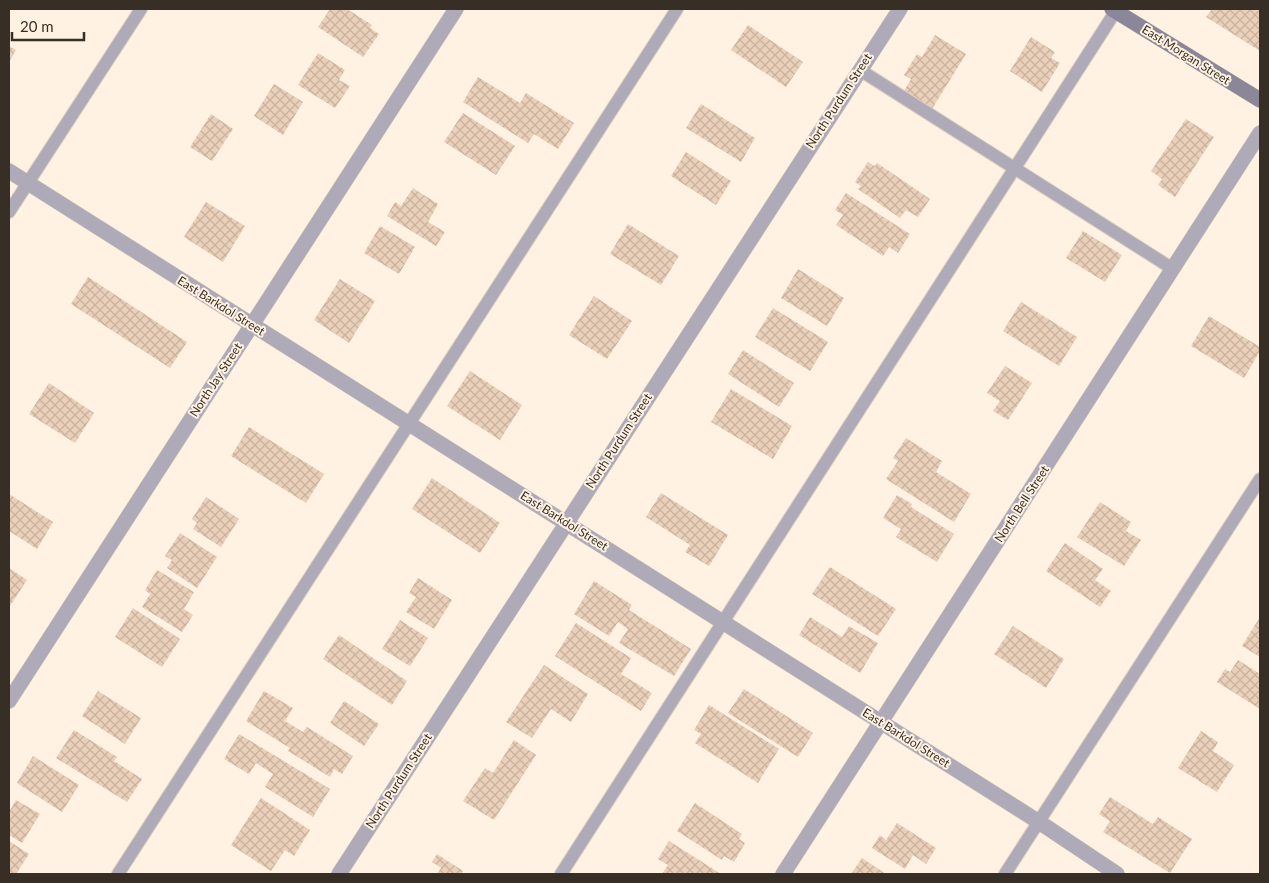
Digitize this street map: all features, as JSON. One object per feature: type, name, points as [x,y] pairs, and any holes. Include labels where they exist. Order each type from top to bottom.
[{"type":"street","name":"North Jay Street","points":[[9,700],[456,9]]},
{"type":"street","name":"North Purdum Street","points":[[339,874],[900,9]]},
{"type":"street","name":"East Morgan Street","points":[[1115,10],[1260,100]]},
{"type":"street","name":"North Bell Street","points":[[783,874],[1260,133]]},
{"type":"street","name":"East Barkdol Street","points":[[9,171],[724,622],[1039,822],[1117,874]]},
{"type":"lane","points":[[9,212],[141,9]]},
{"type":"lane","points":[[118,874],[677,9]]},
{"type":"lane","points":[[560,874],[724,622],[1115,10]]},
{"type":"lane","points":[[860,70],[1173,269]]},
{"type":"lane","points":[[1006,874],[1260,478]]},
{"type":"building","points":[[330,9],[347,9],[372,25],[370,28],[379,34],[363,57],[318,27]]},
{"type":"building","points":[[1212,9],[1260,9],[1260,51],[1206,17]]},
{"type":"building","points":[[748,25],[803,62],[786,87],[731,50]]},
{"type":"building","points":[[935,35],[966,54],[932,109],[904,91],[911,79],[904,75],[917,54],[922,57]]},
{"type":"building","points":[[1031,37],[1055,52],[1051,58],[1060,63],[1042,92],[1010,71]]},
{"type":"building","points":[[9,46],[16,50],[9,62]]},
{"type":"building","points":[[318,53],[345,70],[339,80],[350,86],[335,108],[298,85]]},
{"type":"building","points":[[478,77],[520,103],[526,93],[574,123],[558,149],[534,134],[528,143],[463,102]]},
{"type":"building","points":[[274,84],[303,102],[283,135],[254,116]]},
{"type":"building","points":[[701,104],[755,138],[741,162],[686,128]]},
{"type":"building","points":[[463,113],[515,146],[496,175],[444,142]]},
{"type":"building","points":[[211,114],[233,129],[212,161],[190,147]]},
{"type":"building","points":[[1186,119],[1214,137],[1175,197],[1158,185],[1162,179],[1151,171]]},
{"type":"building","points":[[686,152],[731,181],[716,205],[671,176]]},
{"type":"building","points":[[868,162],[875,166],[877,163],[930,199],[918,217],[906,210],[900,218],[858,189],[861,186],[855,182]]},
{"type":"building","points":[[413,188],[438,204],[428,222],[445,232],[436,246],[387,216],[395,202],[401,206]]},
{"type":"building","points":[[846,193],[910,234],[898,253],[889,247],[883,256],[836,225],[843,215],[835,210]]},
{"type":"building","points":[[206,202],[245,226],[223,262],[184,237]]},
{"type":"building","points":[[628,224],[679,256],[661,285],[610,254]]},
{"type":"building","points":[[380,226],[415,247],[399,274],[364,253]]},
{"type":"building","points":[[1083,231],[1122,255],[1105,282],[1066,258]]},
{"type":"building","points":[[798,269],[844,298],[827,326],[781,298]]},
{"type":"building","points":[[88,277],[187,342],[170,368],[71,304]]},
{"type":"building","points":[[340,279],[375,301],[349,343],[314,320]]},
{"type":"building","points":[[594,296],[632,321],[607,359],[569,335]]},
{"type":"building","points":[[1021,302],[1077,337],[1059,366],[1003,331]]},
{"type":"building","points":[[773,308],[828,342],[810,371],[755,337]]},
{"type":"building","points":[[1209,316],[1260,347],[1260,351],[1244,378],[1191,346]]},
{"type":"building","points":[[743,350],[794,383],[779,407],[728,374]]},
{"type":"building","points":[[1005,366],[1032,383],[1008,420],[993,411],[1000,401],[987,393]]},
{"type":"building","points":[[470,371],[522,405],[500,440],[447,406]]},
{"type":"building","points":[[49,383],[94,413],[75,443],[29,414]]},
{"type":"building","points":[[731,389],[792,426],[773,459],[711,422]]},
{"type":"building","points":[[249,427],[324,474],[306,503],[231,456]]},
{"type":"building","points":[[906,438],[942,461],[936,472],[971,494],[954,522],[886,479],[898,461],[893,458]]},
{"type":"building","points":[[432,478],[500,523],[480,553],[412,509]]},
{"type":"building","points":[[661,493],[728,535],[709,566],[685,552],[690,545],[646,517]]},
{"type":"building","points":[[9,494],[53,522],[37,549],[9,531]]},
{"type":"building","points":[[897,495],[912,504],[911,507],[954,534],[937,562],[896,537],[901,529],[883,518]]},
{"type":"building","points":[[206,497],[239,519],[221,547],[193,529],[197,523],[192,519]]},
{"type":"building","points":[[1100,502],[1131,522],[1126,531],[1141,540],[1124,566],[1077,537]]},
{"type":"building","points":[[180,533],[217,557],[197,588],[167,568],[172,560],[165,556]]},
{"type":"building","points":[[1065,543],[1103,569],[1095,580],[1111,591],[1100,607],[1046,571]]},
{"type":"building","points":[[830,567],[896,609],[878,636],[812,594]]},
{"type":"building","points":[[9,568],[27,580],[10,606],[9,605]]},
{"type":"building","points":[[157,570],[194,592],[184,609],[193,615],[182,632],[142,607],[150,594],[145,590]]},
{"type":"building","points":[[418,578],[452,600],[434,629],[406,612],[416,597],[409,593]]},
{"type":"building","points":[[594,581],[632,605],[629,610],[691,649],[674,676],[619,643],[628,629],[618,622],[609,636],[574,614]]},
{"type":"building","points":[[133,608],[180,639],[162,667],[115,637]]},
{"type":"building","points":[[810,617],[842,637],[849,626],[878,643],[860,673],[799,635]]},
{"type":"building","points":[[1260,617],[1260,657],[1242,646]]},
{"type":"building","points":[[400,620],[428,638],[410,666],[382,649]]},
{"type":"building","points":[[576,623],[631,658],[621,674],[652,693],[641,711],[555,656]]},
{"type":"building","points":[[1013,626],[1064,659],[1046,688],[994,654]]},
{"type":"building","points":[[339,635],[407,681],[392,705],[323,659]]},
{"type":"building","points":[[1238,660],[1260,674],[1260,709],[1217,682],[1225,669],[1230,672]]},
{"type":"building","points":[[544,665],[588,694],[571,722],[551,709],[532,738],[506,722]]},
{"type":"building","points":[[744,689],[813,733],[798,757],[728,713]]},
{"type":"building","points":[[98,691],[141,718],[125,744],[82,716]]},
{"type":"building","points":[[264,691],[293,708],[285,721],[303,732],[307,727],[353,756],[342,774],[334,769],[330,777],[288,751],[290,748],[246,721]]},
{"type":"building","points":[[344,701],[379,724],[364,746],[330,723]]},
{"type":"building","points":[[709,705],[779,749],[758,783],[695,743],[701,734],[694,730]]},
{"type":"building","points":[[74,730],[117,757],[114,761],[142,779],[127,802],[56,758]]},
{"type":"building","points":[[1201,731],[1218,742],[1213,751],[1234,765],[1217,792],[1178,768]]},
{"type":"building","points":[[239,734],[330,789],[313,817],[265,787],[273,774],[256,763],[249,774],[224,759]]},
{"type":"building","points":[[514,740],[536,755],[494,820],[463,801],[485,768],[493,773]]},
{"type":"building","points":[[33,756],[79,785],[62,812],[17,783]]},
{"type":"building","points":[[1110,797],[1153,824],[1158,817],[1192,839],[1170,873],[1103,832],[1110,821],[1099,814]]},
{"type":"building","points":[[261,798],[310,830],[294,856],[285,850],[271,871],[231,845]]},
{"type":"building","points":[[16,800],[40,814],[22,843],[9,835],[9,812]]},
{"type":"building","points":[[695,803],[742,834],[739,839],[745,843],[734,862],[724,856],[722,860],[677,831]]},
{"type":"building","points":[[897,823],[936,848],[926,864],[913,855],[905,869],[872,848],[880,835],[886,840]]},
{"type":"building","points":[[9,841],[29,854],[16,874],[9,874]]},
{"type":"building","points":[[669,841],[721,874],[662,874],[668,865],[658,859]]},
{"type":"building","points":[[437,854],[463,871],[461,874],[437,874],[441,868],[432,862]]},
{"type":"building","points":[[862,858],[886,874],[851,874]]}]
